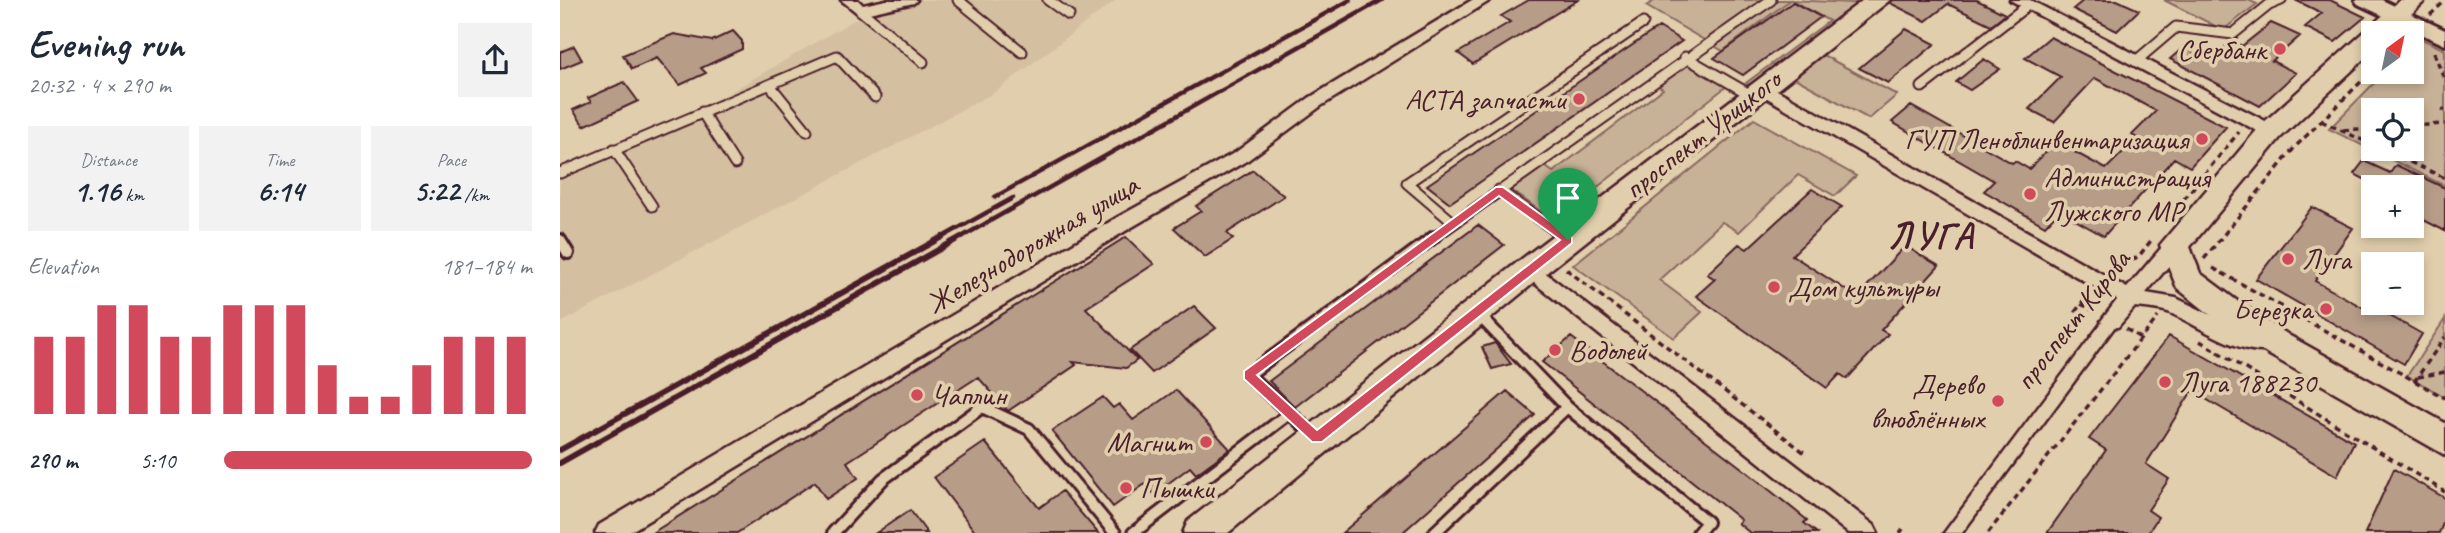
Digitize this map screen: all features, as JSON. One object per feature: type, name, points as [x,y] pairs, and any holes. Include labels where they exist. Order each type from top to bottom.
[{"type":"main road","name":"проспект Урицкого","points":[[1201,533],[1756,91],[1878,0]]},
{"type":"main road","points":[[2365,0],[2413,11],[2445,37]]},
{"type":"main road","points":[[2397,21],[2413,11]]},
{"type":"main road","name":"проспект Кирова","points":[[2165,240],[2261,126],[2361,47]]},
{"type":"main road","points":[[2165,240],[2188,279],[2229,312],[2278,345],[2445,440]]},
{"type":"street","points":[[854,5],[909,0]]},
{"type":"street","name":"Железнодорожная улица","points":[[607,533],[1125,222],[1242,156],[1324,97],[1483,0]]},
{"type":"street","points":[[2023,2],[2261,126]]},
{"type":"street","points":[[1756,91],[2129,298],[2169,304],[2237,337],[2278,345]]},
{"type":"street","name":"проспект Кирова","points":[[1952,533],[2129,298],[2165,240]]},
{"type":"street","points":[[1531,269],[1866,533]]},
{"type":"lane","points":[[958,0],[1021,52]]},
{"type":"lane","points":[[1048,0],[1069,15]]},
{"type":"lane","points":[[1317,438],[1248,375],[1499,190],[1685,57],[1771,0]]},
{"type":"lane","points":[[2259,0],[2269,5]]},
{"type":"lane","points":[[2137,61],[2176,27],[2233,34],[2269,5],[2281,0]]},
{"type":"lane","points":[[1922,87],[2023,2]]},
{"type":"lane","points":[[854,5],[923,62]]},
{"type":"lane","points":[[1454,223],[1407,183],[1643,23]]},
{"type":"lane","points":[[560,173],[836,56],[875,97]]},
{"type":"lane","points":[[1685,57],[1756,91]]},
{"type":"lane","points":[[770,85],[807,131]]},
{"type":"lane","points":[[702,112],[735,164]]},
{"type":"lane","points":[[614,149],[652,206]]},
{"type":"lane","points":[[1499,190],[1568,240]]},
{"type":"lane","points":[[560,240],[568,253]]},
{"type":"lane","points":[[1477,312],[1567,407],[1707,522],[1698,533]]},
{"type":"lane","points":[[833,533],[879,481],[917,451],[982,407],[1029,429],[1115,533]]},
{"type":"lane","points":[[1434,533],[1567,407]]},
{"type":"lane","points":[[1133,533],[1290,413]]},
{"type":"path","points":[[2413,11],[2445,1]]},
{"type":"path","points":[[2445,57],[2433,51],[2445,81]]},
{"type":"path","points":[[2321,121],[2361,140]]},
{"type":"path","points":[[2424,125],[2445,124]]},
{"type":"path","points":[[2178,206],[2233,137],[2261,126]]},
{"type":"path","points":[[2341,131],[2361,129]]},
{"type":"path","points":[[2407,161],[2445,178]]},
{"type":"path","points":[[2074,312],[2100,281],[2165,240]]},
{"type":"path","points":[[2202,262],[2416,379],[2445,398]]},
{"type":"path","points":[[1564,267],[1805,453]]},
{"type":"path","points":[[2416,379],[2445,337]]},
{"type":"path","points":[[2195,338],[2445,492]]},
{"type":"path","points":[[2416,379],[2445,372]]},
{"type":"shaded area","points":[[908,0],[1116,0],[995,92],[560,323],[560,175],[681,121],[861,16]]},
{"type":"shaded area","points":[[1656,0],[1790,0],[1723,51],[1646,6]]},
{"type":"shaded area","points":[[1791,0],[1852,3],[1878,0],[1760,91],[1746,83],[1829,21]]},
{"type":"shaded area","points":[[2164,0],[2248,0],[2257,4],[2223,30]]},
{"type":"shaded area","points":[[2424,40],[2445,50],[2445,186],[2394,161],[2424,161],[2424,98],[2361,98],[2361,145],[2329,129],[2373,84],[2424,84]]},
{"type":"shaded area","points":[[1821,54],[1897,95],[1869,119],[1793,77]]},
{"type":"shaded area","points":[[1685,62],[1727,86],[1554,221],[1507,187],[1540,163],[1553,172],[1663,89],[1656,84]]},
{"type":"shaded area","points":[[1754,119],[1856,176],[1835,196],[1798,175],[1739,232],[1722,222],[1659,280],[1702,312],[1674,338],[1573,265]]},
{"type":"shaded area","points":[[2445,319],[2445,397],[2407,376]]},
{"type":"building","points":[[1529,0],[1578,0],[1473,64],[1458,53],[1510,22],[1501,16]]},
{"type":"building","points":[[1893,0],[1977,0],[2005,14],[1991,25],[1948,4],[1926,21],[1890,3]]},
{"type":"building","points":[[2084,0],[2117,0],[2139,10],[2117,31],[2073,9]]},
{"type":"building","points":[[2295,0],[2330,0],[2365,17],[2335,42],[2305,27],[2322,13]]},
{"type":"building","points":[[1793,2],[1821,17],[1743,75],[1714,58]]},
{"type":"building","points":[[2271,23],[2300,36],[2272,61],[2296,73],[2260,106],[2170,59],[2184,47],[2210,60],[2232,41],[2242,46]]},
{"type":"building","points":[[1659,27],[1682,41],[1450,203],[1427,185]]},
{"type":"building","points":[[1906,29],[1935,44],[1888,83],[1859,68]]},
{"type":"building","points":[[733,31],[742,41],[742,49],[701,68],[706,73],[680,85],[657,58],[632,69],[623,55],[674,34],[712,41]]},
{"type":"building","points":[[2050,37],[2226,127],[2190,167],[2174,158],[2104,236],[2059,211],[2045,226],[1984,191],[1994,181],[1892,122],[1911,106],[2012,163],[2015,161],[2029,169],[2056,142],[2106,169],[2137,138],[2132,135],[2156,111],[2095,78],[2054,122],[2029,109],[2061,77],[2025,58]]},
{"type":"building","points":[[574,46],[582,60],[560,69],[560,52]]},
{"type":"building","points":[[1984,59],[2000,69],[1970,90],[1956,82]]},
{"type":"building","points":[[624,82],[638,101],[584,126],[573,110],[591,102],[588,98]]},
{"type":"building","points":[[2364,161],[2390,173],[2396,165],[2417,175],[2361,175],[2361,178],[2354,174]]},
{"type":"building","points":[[1253,170],[1284,196],[1227,233],[1233,239],[1205,257],[1174,228],[1201,211],[1196,206]]},
{"type":"building","points":[[2424,178],[2445,188],[2445,231],[2424,220]]},
{"type":"building","name":"Дом культуры","points":[[1812,189],[1842,207],[1792,255],[1857,297],[1905,246],[1939,266],[1881,330],[1888,334],[1847,379],[1840,374],[1827,388],[1696,296],[1715,279],[1707,274],[1739,244],[1747,249]]},
{"type":"building","points":[[2312,207],[2353,228],[2315,281],[2361,306],[2361,315],[2388,315],[2422,334],[2404,364],[2256,279]]},
{"type":"building","points":[[1478,225],[1504,245],[1295,407],[1269,381]]},
{"type":"building","points":[[1126,237],[1154,264],[1086,308],[1137,360],[1126,368],[1073,362],[1076,365],[1008,411],[978,377],[847,462],[858,478],[826,499],[815,482],[737,533],[652,533]]},
{"type":"building","points":[[1194,306],[1216,328],[1152,373],[1130,350]]},
{"type":"building","points":[[2169,336],[2354,442],[2337,476],[2192,391],[2146,464],[2169,479],[2148,510],[2158,517],[2148,533],[2047,533],[2106,450],[2089,439]]},
{"type":"building","points":[[1571,337],[1747,472],[1807,520],[1804,523],[1817,533],[1750,533],[1738,523],[1741,520],[1542,362]]},
{"type":"building","points":[[1495,343],[1511,364],[1492,369],[1482,347]]},
{"type":"building","points":[[1176,390],[1230,449],[1196,474],[1190,467],[1154,494],[1145,484],[1113,507],[1052,431],[1103,397],[1113,408],[1119,404],[1133,420]]},
{"type":"building","points":[[1507,391],[1535,415],[1402,533],[1342,533]]},
{"type":"building","points":[[985,442],[1039,508],[1062,491],[1098,533],[976,533],[934,477]]},
{"type":"building","points":[[2394,469],[2445,498],[2445,519],[2439,533],[2365,533]]},
{"type":"building","points":[[910,510],[927,533],[876,533]]},
{"type":"railway","points":[[995,197],[1350,0]]},
{"type":"railway","points":[[958,239],[1382,0]]},
{"type":"railway","points":[[939,239],[1013,198]]},
{"type":"railway","points":[[560,450],[942,237]]},
{"type":"railway","points":[[560,463],[961,237]]},
{"type":"place","name":"Сбербанк","points":[[2280,49]]},
{"type":"place","name":"АСТА запчасти","points":[[1579,99]]},
{"type":"place","name":"ГУП Леноблинвентаризация","points":[[2202,139]]},
{"type":"place","name":"Администрация Лужского МР","points":[[2030,194]]},
{"type":"place","name":"Луга","points":[[2288,259]]},
{"type":"place","name":"Дом культуры","points":[[1774,287]]},
{"type":"place","name":"Березка","points":[[2326,309]]},
{"type":"place","name":"Водолей","points":[[1555,350]]},
{"type":"place","name":"Луга 188230","points":[[2165,382]]},
{"type":"place","name":"Чаплин","points":[[917,395]]},
{"type":"place","name":"Дерево влюблённых","points":[[1998,401]]},
{"type":"place","name":"Магнит","points":[[1206,442]]},
{"type":"place","name":"Пышки","points":[[1126,488]]},
{"type":"district","name":"ЛУГА","points":[[1931,235]]},
{"type":"route","points":[[1499,190],[1568,240],[1317,438],[1248,375],[1499,190]]}]
